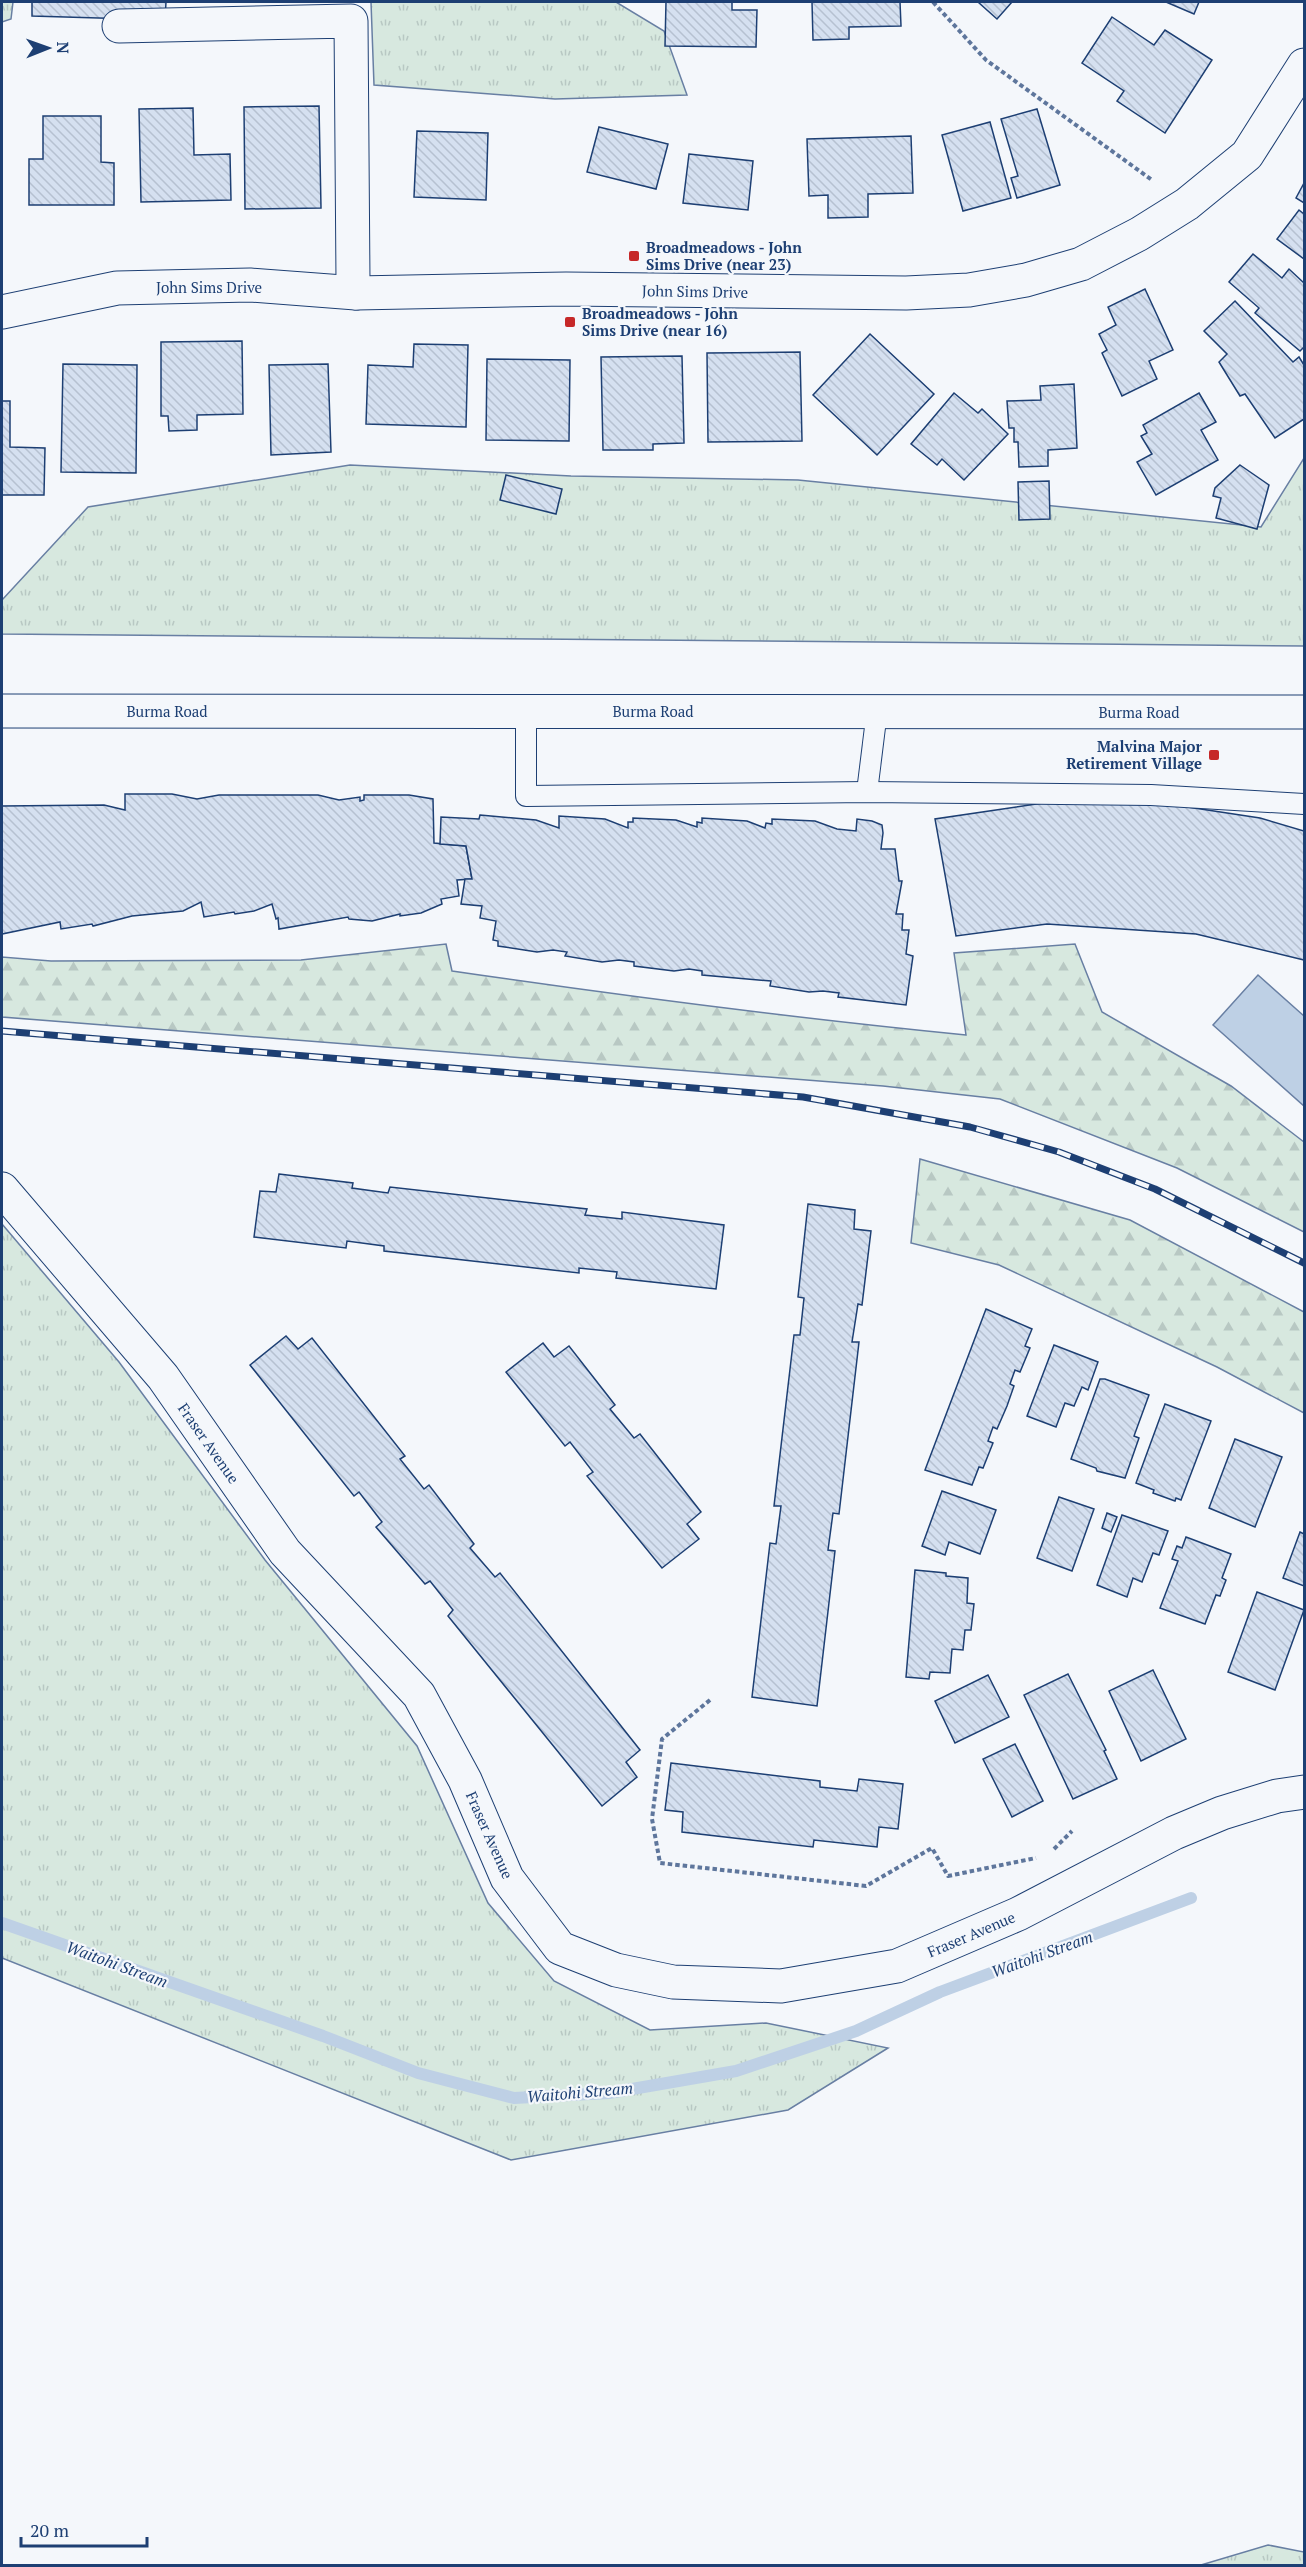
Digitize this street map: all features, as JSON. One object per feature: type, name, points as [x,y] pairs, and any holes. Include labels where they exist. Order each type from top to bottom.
[{"type":"street","points":[[119,26],[351,21],[353,281],[357,293]]},
{"type":"street","name":"John Sims Drive","points":[[2,312],[117,288],[250,285],[357,293],[566,290],[906,292],[969,290],[1026,280],[1081,264],[1139,234],[1186,204],[1247,155],[1303,71]]},
{"type":"street","name":"Burma Road","points":[[2,711],[1305,712]]},
{"type":"street","name":"Fraser Avenue","points":[[2,1189],[163,1377],[285,1552],[419,1695],[465,1780],[507,1878],[560,1948],[616,1970],[673,1982],[781,1986],[897,1966],[1018,1914],[1174,1833],[1222,1813],[1277,1796],[1305,1792]]},
{"type":"lane","points":[[526,710],[526,796],[867,792],[1151,795],[1305,804]]},
{"type":"lane","points":[[867,792],[877,711]]},
{"type":"path","points":[[933,2],[986,60],[1186,204]]},
{"type":"path","points":[[710,1700],[662,1739],[652,1819],[660,1863],[866,1886],[932,1848],[948,1876],[1034,1859],[1055,1848],[1072,1831]]},
{"type":"green space","points":[[2,2],[13,2],[11,19],[2,22]]},
{"type":"green space","points":[[371,2],[616,2],[664,31],[687,95],[555,99],[374,85]]},
{"type":"green space","points":[[1304,458],[1304,646],[2,634],[2,600],[88,507],[350,465],[571,476],[798,480],[1261,527]]},
{"type":"green space","points":[[446,944],[452,971],[709,1006],[966,1035],[954,953],[1075,944],[1102,1012],[1231,1086],[1304,1142],[1304,1232],[1177,1168],[1000,1099],[883,1086],[2,1017],[2,957],[51,961],[301,960]]},
{"type":"green space","points":[[920,1159],[1130,1220],[1304,1312],[1304,1413],[1217,1367],[999,1265],[911,1243]]},
{"type":"green space","points":[[2,1224],[119,1362],[265,1560],[417,1746],[488,1903],[554,1981],[650,2030],[766,2023],[888,2048],[788,2110],[511,2160],[2,1958]]},
{"type":"green space","points":[[1268,2545],[1304,2552],[1304,2565],[1201,2565]]},
{"type":"water","points":[[1258,975],[1304,1016],[1304,1106],[1213,1025]]},
{"type":"building","points":[[32,2],[166,2],[165,20],[32,16]]},
{"type":"building","points":[[666,2],[732,2],[732,10],[757,10],[756,47],[665,46]]},
{"type":"building","points":[[812,2],[900,2],[901,26],[849,27],[849,39],[813,40]]},
{"type":"building","points":[[978,2],[1012,2],[997,19]]},
{"type":"building","points":[[1166,2],[1199,2],[1194,14]]},
{"type":"building","points":[[1112,17],[1154,45],[1165,30],[1212,60],[1165,133],[1117,101],[1124,91],[1082,63]]},
{"type":"building","points":[[319,106],[321,208],[245,209],[244,107]]},
{"type":"building","points":[[193,108],[194,155],[230,154],[231,200],[141,202],[139,109]]},
{"type":"building","points":[[1037,109],[1060,185],[1017,198],[1011,178],[1018,176],[1001,119]]},
{"type":"building","points":[[43,116],[101,116],[101,162],[114,163],[114,205],[29,205],[29,159],[43,159]]},
{"type":"building","points":[[990,122],[1011,198],[963,211],[942,135]]},
{"type":"building","points":[[599,127],[668,144],[656,189],[587,172]]},
{"type":"building","points":[[417,131],[488,133],[486,200],[414,197]]},
{"type":"building","points":[[911,136],[913,193],[868,194],[868,217],[828,218],[828,195],[809,196],[807,139]]},
{"type":"building","points":[[689,154],[753,161],[748,210],[683,203]]},
{"type":"building","points":[[1304,183],[1304,203],[1296,198]]},
{"type":"building","points":[[1299,210],[1304,214],[1304,259],[1277,239]]},
{"type":"building","points":[[1253,254],[1282,278],[1289,269],[1304,283],[1304,347],[1300,351],[1255,313],[1259,308],[1229,282]]},
{"type":"building","points":[[1145,289],[1173,350],[1149,361],[1157,379],[1122,396],[1102,353],[1107,350],[1099,334],[1116,325],[1108,307]]},
{"type":"building","points":[[1235,301],[1293,362],[1299,357],[1304,365],[1304,419],[1275,438],[1245,394],[1240,396],[1219,362],[1227,354],[1204,331]]},
{"type":"building","points":[[870,334],[934,394],[877,455],[813,395]]},
{"type":"building","points":[[242,341],[243,414],[197,415],[197,430],[169,431],[168,416],[161,416],[161,342]]},
{"type":"building","points":[[414,344],[468,345],[466,427],[366,424],[368,365],[413,367]]},
{"type":"building","points":[[800,352],[802,441],[708,442],[707,353]]},
{"type":"building","points":[[682,356],[684,443],[653,444],[653,450],[603,450],[601,357]]},
{"type":"building","points":[[487,359],[570,360],[569,441],[486,440]]},
{"type":"building","points":[[63,364],[137,365],[136,473],[61,472]]},
{"type":"building","points":[[328,364],[331,452],[271,455],[269,365]]},
{"type":"building","points":[[1074,384],[1077,448],[1048,450],[1048,466],[1019,467],[1018,442],[1014,442],[1014,428],[1009,428],[1007,401],[1041,400],[1040,386]]},
{"type":"building","points":[[954,393],[978,413],[982,409],[1008,434],[964,480],[942,459],[937,465],[911,444]]},
{"type":"building","points":[[1199,393],[1216,422],[1201,430],[1218,460],[1156,495],[1137,462],[1152,454],[1141,436],[1147,433],[1143,425]]},
{"type":"building","points":[[2,401],[10,401],[10,447],[45,448],[44,495],[2,495]]},
{"type":"building","points":[[1240,465],[1269,485],[1257,529],[1216,518],[1221,498],[1213,496],[1215,488]]},
{"type":"building","points":[[506,475],[562,489],[556,514],[500,500]]},
{"type":"building","points":[[1049,481],[1050,519],[1019,520],[1018,482]]},
{"type":"building","points":[[125,794],[172,794],[197,799],[219,795],[318,795],[339,800],[360,797],[360,801],[364,800],[364,795],[409,795],[433,799],[434,843],[466,846],[472,879],[457,880],[459,896],[441,899],[442,904],[421,913],[400,916],[400,914],[372,921],[349,919],[348,917],[279,929],[278,918],[276,919],[272,904],[254,911],[204,917],[201,902],[183,911],[132,916],[93,926],[92,924],[61,929],[60,922],[2,934],[2,806],[104,805],[125,810]]},
{"type":"building","points":[[1148,801],[1260,818],[1304,831],[1304,960],[1196,934],[1047,924],[956,936],[935,819],[1043,803]]},
{"type":"building","points":[[480,815],[536,820],[559,828],[559,816],[605,819],[628,828],[628,822],[633,822],[633,818],[676,820],[697,827],[697,822],[702,823],[702,818],[747,821],[765,828],[766,823],[772,824],[772,819],[815,821],[837,829],[856,831],[857,819],[882,825],[881,849],[895,849],[899,881],[902,881],[896,914],[903,914],[902,930],[909,930],[906,954],[913,956],[906,1005],[838,997],[839,993],[809,992],[770,986],[771,981],[702,975],[702,971],[689,969],[674,971],[634,966],[634,962],[619,960],[602,962],[565,956],[567,952],[553,950],[537,952],[498,946],[498,941],[493,940],[496,921],[480,918],[482,906],[461,904],[465,879],[472,879],[466,846],[440,844],[441,817],[479,819]]},
{"type":"building","points":[[279,1174],[353,1183],[352,1188],[388,1193],[390,1187],[587,1209],[585,1215],[622,1219],[622,1212],[724,1225],[716,1289],[616,1278],[617,1272],[579,1268],[579,1273],[384,1251],[384,1246],[347,1241],[346,1248],[254,1237],[260,1191],[276,1192]]},
{"type":"building","points":[[808,1204],[855,1210],[854,1229],[871,1231],[862,1305],[858,1304],[852,1342],[859,1342],[839,1514],[833,1513],[828,1550],[835,1551],[817,1706],[752,1697],[770,1543],[776,1544],[781,1506],[774,1506],[794,1335],[800,1335],[804,1298],[798,1297]]},
{"type":"building","points":[[986,1309],[1032,1329],[1025,1346],[1030,1348],[1020,1372],[1015,1370],[1010,1384],[1014,1386],[1007,1406],[997,1429],[993,1427],[988,1441],[993,1443],[983,1468],[979,1467],[972,1485],[925,1470]]},
{"type":"building","points":[[286,1336],[298,1349],[312,1338],[405,1456],[400,1459],[424,1489],[429,1485],[474,1544],[470,1548],[495,1577],[500,1573],[640,1750],[626,1762],[637,1777],[602,1806],[448,1616],[453,1610],[430,1581],[425,1584],[376,1527],[382,1522],[359,1492],[354,1496],[250,1365]]},
{"type":"building","points":[[543,1343],[554,1357],[569,1346],[615,1405],[610,1409],[634,1438],[640,1434],[701,1512],[687,1524],[699,1539],[662,1568],[587,1476],[593,1472],[570,1442],[565,1446],[506,1372]]},
{"type":"building","points":[[1054,1345],[1098,1362],[1088,1390],[1082,1387],[1074,1406],[1065,1403],[1056,1427],[1027,1416]]},
{"type":"building","points":[[1100,1379],[1149,1395],[1134,1436],[1139,1438],[1125,1478],[1097,1471],[1096,1468],[1071,1459]]},
{"type":"building","points":[[1165,1404],[1211,1421],[1181,1500],[1176,1498],[1175,1501],[1153,1493],[1154,1490],[1136,1483]]},
{"type":"building","points":[[1235,1439],[1282,1457],[1255,1527],[1209,1508]]},
{"type":"building","points":[[942,1491],[996,1510],[980,1554],[949,1542],[945,1555],[922,1546]]},
{"type":"building","points":[[1059,1497],[1094,1509],[1072,1571],[1037,1558]]},
{"type":"building","points":[[1107,1513],[1117,1517],[1111,1532],[1102,1528]]},
{"type":"building","points":[[1122,1515],[1168,1531],[1159,1555],[1153,1553],[1142,1582],[1133,1578],[1127,1597],[1097,1585]]},
{"type":"building","points":[[1300,1532],[1304,1534],[1304,1586],[1283,1578]]},
{"type":"building","points":[[1186,1537],[1231,1554],[1222,1578],[1226,1580],[1220,1596],[1216,1595],[1205,1624],[1160,1608],[1178,1561],[1172,1559],[1177,1546],[1182,1548]]},
{"type":"building","points":[[915,1570],[968,1578],[967,1603],[974,1604],[971,1630],[965,1630],[963,1650],[952,1649],[950,1673],[930,1672],[929,1679],[906,1677]]},
{"type":"building","points":[[1257,1592],[1304,1610],[1275,1690],[1228,1672]]},
{"type":"building","points":[[1153,1670],[1186,1739],[1141,1761],[1109,1691]]},
{"type":"building","points":[[1068,1674],[1106,1750],[1104,1751],[1117,1779],[1073,1799],[1024,1695]]},
{"type":"building","points":[[988,1675],[1009,1717],[955,1743],[935,1701]]},
{"type":"building","points":[[1015,1744],[1043,1801],[1012,1817],[983,1759]]},
{"type":"building","points":[[671,1763],[820,1781],[820,1787],[857,1791],[859,1779],[903,1784],[898,1829],[879,1827],[877,1847],[814,1840],[813,1847],[682,1832],[683,1812],[665,1810]]},
{"type":"waterway","name":"Waitohi Stream","points":[[2,1923],[323,2036],[418,2073],[514,2098],[609,2093],[736,2071],[856,2031],[940,1992],[1191,1898]]},
{"type":"railway","points":[[2,1031],[803,1097],[970,1127],[1059,1152],[1155,1189],[1304,1263]]},
{"type":"place","name":"Broadmeadows - John Sims Drive (near 23)","points":[[634,256]]},
{"type":"place","name":"Broadmeadows - John Sims Drive (near 16)","points":[[570,322]]},
{"type":"place","name":"Malvina Major Retirement Village","points":[[1214,755]]}]
